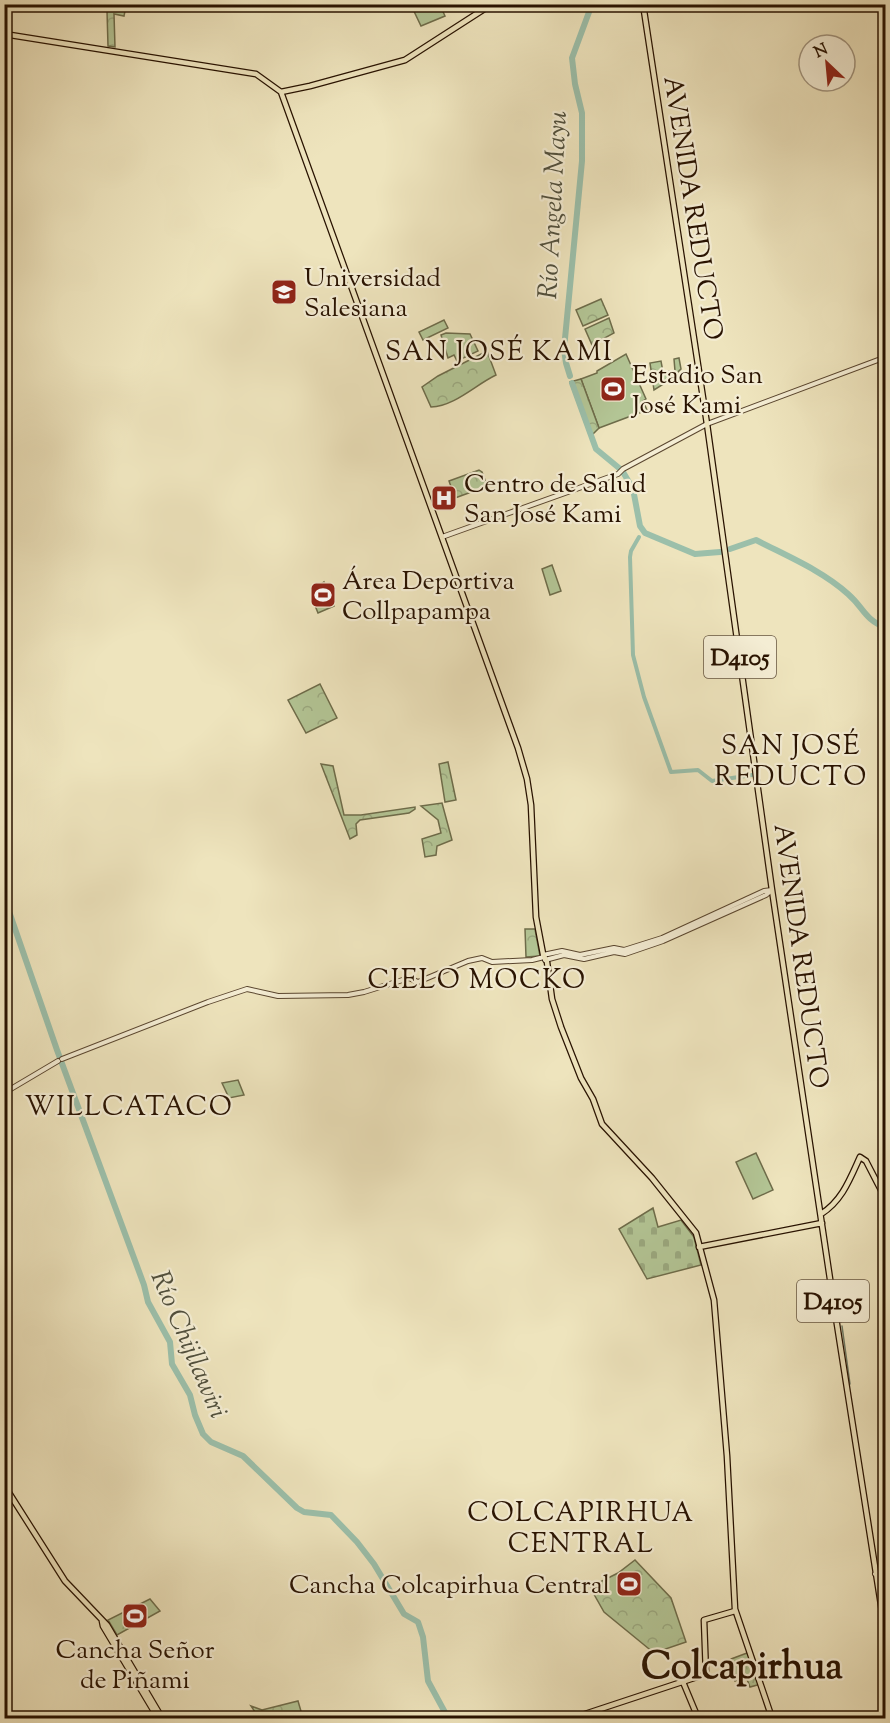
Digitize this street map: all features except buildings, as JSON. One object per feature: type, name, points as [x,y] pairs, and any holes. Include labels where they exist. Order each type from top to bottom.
[{"type":"main road","points":[[281,92],[405,60],[492,4]]},
{"type":"main road","name":"AVENIDA REDUCTO","points":[[643,4],[707,424],[772,890],[874,1574]]},
{"type":"main road","points":[[4,34],[256,74],[281,92],[528,779],[536,917],[552,999],[558,1018],[602,1124],[652,1178],[696,1233],[714,1300],[727,1456],[735,1611],[772,1719]]},
{"type":"main road","points":[[821,1214],[835,1204],[843,1193],[860,1157],[866,1161],[882,1192],[885,1191]]},
{"type":"main road","points":[[699,1247],[822,1223]]},
{"type":"main road","points":[[4,1485],[65,1581],[107,1625],[162,1719]]},
{"type":"main road","name":"D4105","points":[[874,1574],[885,1636]]},
{"type":"main road","points":[[573,1719],[706,1674],[704,1620],[735,1611]]},
{"type":"main road","points":[[102,1620],[158,1719]]},
{"type":"main road","points":[[682,1682],[698,1719]]},
{"type":"street","points":[[442,537],[618,474],[623,469],[707,424],[885,357]]},
{"type":"street","points":[[4,1093],[60,1060],[175,1014],[247,989],[278,996],[348,995],[409,978],[418,982],[468,961],[482,958],[492,963],[532,960],[562,951],[580,955],[614,948],[624,950],[662,938],[764,891],[772,890]]},
{"type":"street","points":[[874,1574],[885,1569]]},
{"type":"green space","points":[[87,5],[132,5],[125,11],[124,16],[114,14],[115,47],[108,46],[107,11]]},
{"type":"green space","points":[[411,5],[440,5],[445,16],[421,26]]},
{"type":"green space","points":[[601,299],[608,315],[583,326],[576,310]]},
{"type":"green space","points":[[609,318],[614,333],[592,345],[585,329]]},
{"type":"green space","points":[[444,320],[448,328],[423,340],[419,332]]},
{"type":"green space","points":[[446,333],[470,334],[478,351],[457,361],[454,355],[448,358],[441,335]]},
{"type":"green space","points":[[487,351],[496,375],[457,399],[431,407],[422,387],[438,376]]},
{"type":"green space","name":"Estadio San José Kami","points":[[626,354],[646,399],[643,401],[647,410],[599,428],[581,379],[597,373]]},
{"type":"green space","points":[[679,358],[681,369],[670,380],[654,390],[650,363],[661,361],[663,372],[675,371],[674,359]]},
{"type":"green space","points":[[581,379],[599,428],[590,437],[570,382]]},
{"type":"green space","points":[[479,470],[487,485],[455,498],[449,481]]},
{"type":"green space","points":[[552,565],[561,591],[550,595],[542,569]]},
{"type":"green space","name":"Área Deportiva Collpapampa","points":[[324,582],[334,606],[318,613],[314,603],[319,600],[314,589]]},
{"type":"green space","points":[[320,684],[337,718],[306,733],[288,700]]},
{"type":"green space","points":[[448,762],[456,800],[445,802],[439,764]]},
{"type":"green space","points":[[321,764],[333,766],[344,815],[361,815],[415,807],[415,809],[409,813],[360,820],[356,824],[357,835],[350,839]]},
{"type":"green space","points":[[442,803],[452,840],[437,846],[436,855],[425,857],[422,839],[441,833],[438,820],[421,806]]},
{"type":"green space","points":[[525,929],[535,929],[540,956],[526,957]]},
{"type":"green space","points":[[238,1080],[244,1095],[229,1098],[222,1083]]},
{"type":"green space","points":[[756,1153],[773,1190],[753,1199],[736,1162]]},
{"type":"green space","points":[[653,1208],[658,1227],[681,1220],[694,1237],[701,1265],[647,1279],[619,1229]]},
{"type":"green space","points":[[635,1560],[671,1598],[686,1642],[654,1653],[604,1612],[591,1589],[592,1586],[618,1573]]},
{"type":"green space","points":[[150,1599],[160,1611],[117,1635],[108,1620]]},
{"type":"green space","points":[[747,1653],[761,1684],[750,1687],[746,1677],[735,1681],[731,1670],[734,1668],[731,1659]]},
{"type":"green space","points":[[298,1701],[303,1718],[259,1718],[251,1706],[262,1710]]},
{"type":"waterway","name":"Río Angela Mayu","points":[[570,376],[564,349],[582,161],[582,113],[572,58],[592,4]]},
{"type":"waterway","name":"Río Angela Mayu","points":[[572,383],[596,449],[619,468]]},
{"type":"waterway","name":"Río Angela Mayu","points":[[623,472],[633,489],[640,526],[645,533],[695,554],[720,552]]},
{"type":"waterway","points":[[639,537],[630,557],[633,655],[644,697],[671,772],[698,770],[712,781],[752,775]]},
{"type":"waterway","name":"Río Angela Mayu","points":[[730,549],[756,540],[792,558],[838,586],[854,599],[868,617],[886,628]]},
{"type":"waterway","name":"Río Chijllawiri","points":[[4,897],[57,1050],[144,1285],[148,1302],[170,1342],[172,1364],[190,1395],[203,1434],[211,1442],[243,1456],[297,1508],[304,1512],[331,1515],[357,1542],[374,1564],[404,1614],[418,1622],[423,1637],[428,1681],[448,1718]]},
{"type":"waterway","points":[[835,1284],[839,1310]]},
{"type":"waterway","points":[[840,1314],[841,1322]]},
{"type":"waterway","points":[[842,1326],[850,1384]]},
{"type":"place","name":"Universidad Salesiana","points":[[284,292]]},
{"type":"place","name":"Estadio San José Kami","points":[[613,389]]},
{"type":"place","name":"Centro de Salud San José Kami","points":[[444,498]]},
{"type":"place","name":"Área Deportiva Collpapampa","points":[[323,595]]},
{"type":"place","name":"Cancha Colcapirhua Central","points":[[629,1584]]},
{"type":"place","name":"Cancha Señor de Piñami","points":[[135,1616]]},
{"type":"district","name":"SAN JOSÉ KAMI","points":[[499,351]]},
{"type":"district","name":"SAN JOSÉ REDUCTO","points":[[791,760]]},
{"type":"district","name":"CIELO MOCKO","points":[[477,979]]},
{"type":"district","name":"WILLCATACO","points":[[129,1106]]},
{"type":"district","name":"COLCAPIRHUA CENTRAL","points":[[581,1528]]},
{"type":"district","name":"Colcapirhua","points":[[742,1665]]}]
